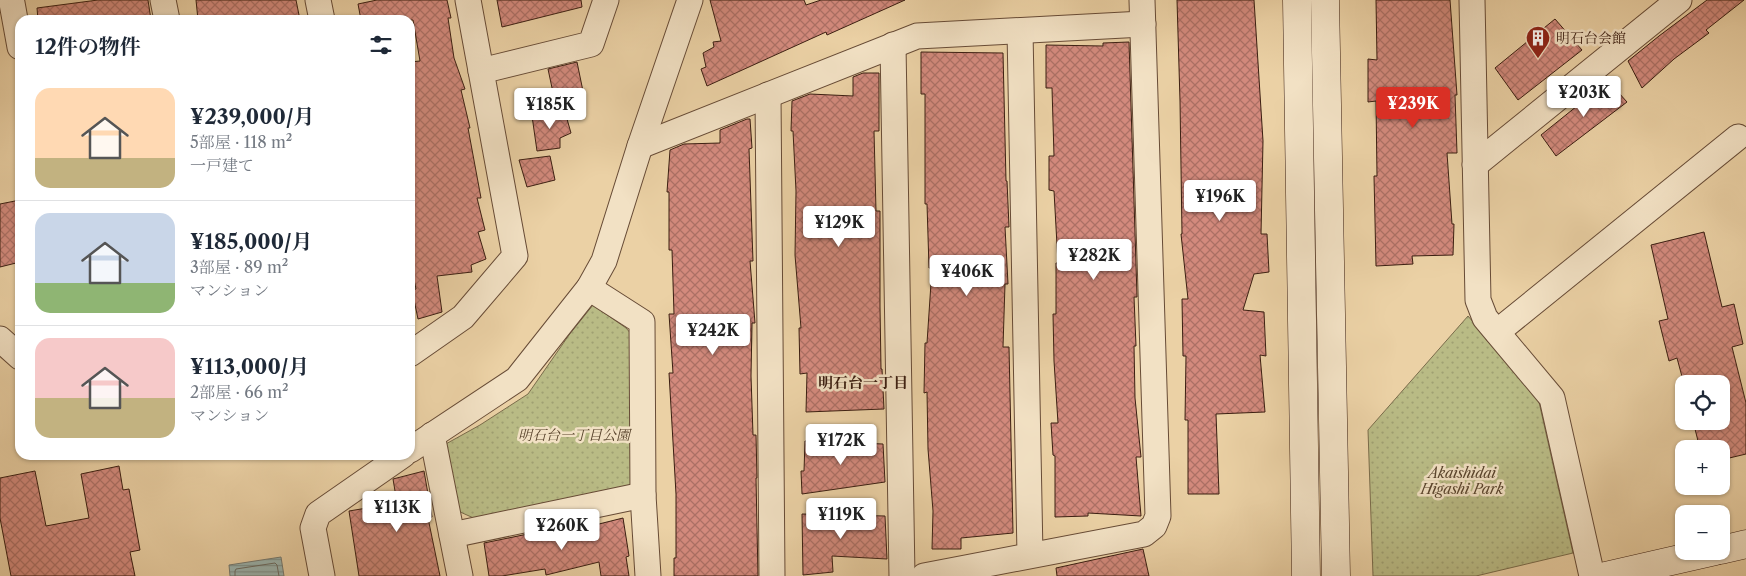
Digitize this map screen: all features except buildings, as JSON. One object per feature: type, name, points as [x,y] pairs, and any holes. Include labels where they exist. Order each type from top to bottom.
[{"type":"street","points":[[163,0],[166,15]]},
{"type":"street","points":[[318,0],[321,15]]},
{"type":"street","points":[[415,351],[463,317],[515,256],[468,0]]},
{"type":"street","points":[[481,70],[591,44],[606,0]]},
{"type":"street","points":[[415,447],[517,379],[589,288],[604,261],[640,146],[690,0]]},
{"type":"street","points":[[924,576],[1144,534],[1154,526],[1158,516],[1142,0]]},
{"type":"street","points":[[1297,0],[1306,576]]},
{"type":"street","points":[[1325,0],[1336,576]]},
{"type":"street","points":[[1472,0],[1478,300],[1485,318],[1552,398],[1592,576]]},
{"type":"street","points":[[1475,165],[1678,0]]},
{"type":"street","points":[[12,2],[15,19]]},
{"type":"street","points":[[640,146],[917,36],[1143,24]]},
{"type":"street","points":[[1020,30],[1030,555]]},
{"type":"street","points":[[893,45],[902,576]]},
{"type":"street","points":[[768,95],[772,576]]},
{"type":"street","points":[[1497,332],[1738,137]]},
{"type":"street","points":[[589,288],[642,322],[643,495],[648,576]]},
{"type":"street","points":[[0,339],[15,352]]},
{"type":"street","points":[[432,435],[460,576]]},
{"type":"street","points":[[322,576],[313,528],[318,514],[396,460]]},
{"type":"street","points":[[452,535],[643,495]]},
{"type":"street","points":[[1730,548],[1746,544]]},
{"type":"street","points":[[1606,576],[1676,560]]},
{"type":"green space","name":"明石台一丁目公園","points":[[593,305],[626,328],[633,336],[638,466],[629,488],[478,520],[458,511],[444,445],[480,425],[528,394],[569,335]]},
{"type":"green space","name":"Akaishidai Higashi Park","points":[[1468,316],[1539,402],[1573,553],[1476,576],[1373,576],[1368,430]]},
{"type":"water","points":[[281,557],[284,576],[230,576],[229,565]]},
{"type":"place","name":"明石台会館","points":[[1538,59]]},
{"type":"district","name":"明石台一丁目","points":[[863,383]]}]
